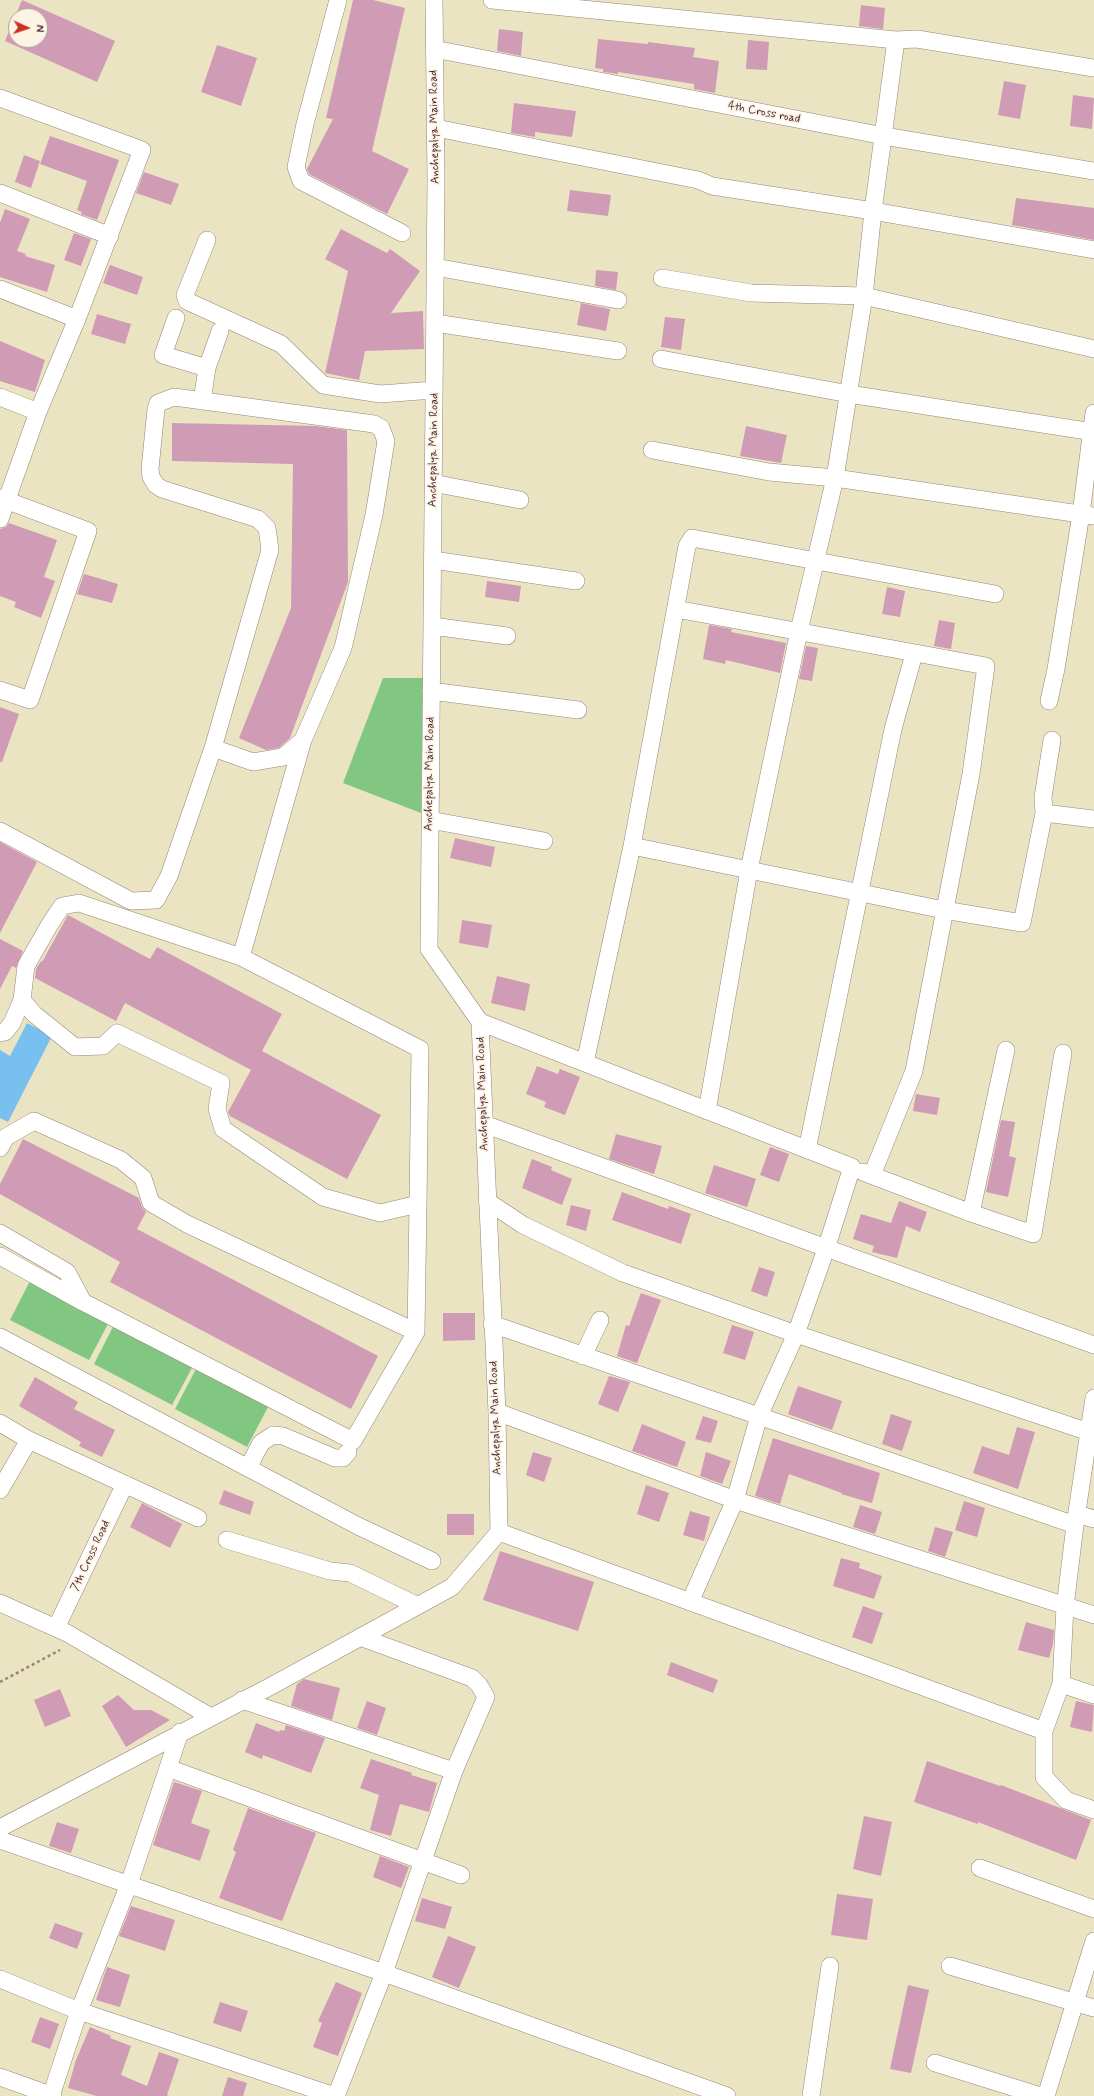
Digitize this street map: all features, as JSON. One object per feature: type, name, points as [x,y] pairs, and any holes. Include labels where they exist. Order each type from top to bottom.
[{"type":"street","points":[[338,0],[305,124],[296,167],[301,181],[402,234]]},
{"type":"street","name":"Anchepalya Main Road","points":[[434,0],[436,128],[435,323],[429,949],[480,1022],[497,1412],[499,1532]]},
{"type":"street","points":[[492,0],[896,40],[916,39],[1094,68]]},
{"type":"street","points":[[707,1111],[749,870],[798,630],[835,478],[864,296],[873,211],[896,40]]},
{"type":"street","name":"4th Cross road","points":[[434,49],[884,136],[1094,171]]},
{"type":"street","points":[[0,98],[142,150],[110,236],[38,412],[4,500],[0,519]]},
{"type":"street","points":[[436,128],[698,180],[712,186],[873,211],[1094,250]]},
{"type":"street","points":[[0,193],[110,236]]},
{"type":"street","points":[[207,240],[184,295],[187,301],[281,344],[298,358],[323,385],[380,394],[434,390]]},
{"type":"street","points":[[435,267],[618,300]]},
{"type":"street","points":[[662,278],[751,292],[864,296],[1094,349]]},
{"type":"street","points":[[0,289],[77,319]]},
{"type":"street","points":[[176,318],[163,356],[207,368]]},
{"type":"street","points":[[435,323],[618,351]]},
{"type":"street","points":[[202,401],[207,368],[220,331]]},
{"type":"street","points":[[661,359],[849,394],[1092,432]]},
{"type":"street","points":[[0,397],[38,412]]},
{"type":"street","points":[[0,832],[131,901],[156,900],[169,876],[213,748],[270,550],[267,528],[258,520],[162,489],[151,477],[156,409],[158,403],[174,397],[374,424],[381,428],[386,441],[374,515],[343,648],[303,740],[241,957]]},
{"type":"street","points":[[1048,701],[1088,515],[1094,412]]},
{"type":"street","points":[[652,450],[769,472],[835,478],[1088,515]]},
{"type":"street","points":[[433,483],[520,500]]},
{"type":"street","points":[[0,690],[30,700],[88,531],[4,500]]},
{"type":"street","points":[[585,1063],[632,846],[676,609],[686,546],[692,538],[995,594]]},
{"type":"street","points":[[433,560],[576,581]]},
{"type":"street","points":[[676,609],[798,630],[914,654],[986,666],[971,774],[914,1070],[872,1175]]},
{"type":"street","points":[[432,626],[507,636]]},
{"type":"street","points":[[807,1150],[893,729],[914,654]]},
{"type":"street","points":[[431,691],[578,710]]},
{"type":"street","points":[[213,748],[253,762],[283,757],[303,740]]},
{"type":"street","points":[[632,846],[944,910],[1022,923],[1044,813],[1043,797],[1052,740]]},
{"type":"street","points":[[1044,813],[1094,819]]},
{"type":"street","points":[[430,820],[544,842]]},
{"type":"street","points":[[0,1033],[5,1032],[22,1000],[26,966],[50,924],[62,906],[79,903],[241,957],[420,1049],[416,1332],[353,1441],[83,1302],[0,1256]]},
{"type":"street","points":[[22,1000],[34,1014],[75,1047],[103,1046],[117,1033],[221,1083],[217,1109],[223,1129],[323,1197],[380,1213],[418,1204]]},
{"type":"street","points":[[480,1022],[872,1175],[972,1213],[1033,1234],[1063,1053]]},
{"type":"street","points":[[972,1213],[1006,1050]]},
{"type":"street","points":[[0,1148],[6,1137],[34,1121],[121,1160],[143,1178],[151,1203],[187,1224],[416,1332]]},
{"type":"street","points":[[484,1124],[1094,1345]]},
{"type":"street","points":[[690,1602],[735,1500],[759,1416],[796,1334],[826,1249],[852,1167]]},
{"type":"street","points":[[487,1201],[523,1225],[623,1273],[796,1334],[1089,1432]]},
{"type":"street","points":[[0,1233],[67,1272],[83,1302]]},
{"type":"street","points":[[584,1356],[600,1320]]},
{"type":"street","points":[[492,1324],[759,1416],[1076,1519],[1094,1519]]},
{"type":"street","points":[[0,1337],[358,1526],[432,1561]]},
{"type":"street","points":[[1093,1406],[1076,1519],[1065,1607],[1062,1684],[1044,1731],[1044,1778],[1066,1800],[1094,1810]]},
{"type":"street","points":[[497,1412],[735,1500],[1065,1607],[1094,1615]]},
{"type":"street","points":[[0,1423],[29,1440],[198,1518]]},
{"type":"street","points":[[248,1468],[261,1443],[273,1435],[283,1436],[335,1458],[343,1458],[348,1452]]},
{"type":"street","points":[[0,1490],[29,1440]]},
{"type":"street","name":"7th Cross Road","points":[[56,1628],[125,1484]]},
{"type":"street","points":[[0,1828],[211,1717],[452,1587],[499,1532],[1044,1731]]},
{"type":"street","points":[[227,1540],[330,1570],[350,1573],[418,1606]]},
{"type":"street","points":[[0,1603],[56,1628],[211,1717]]},
{"type":"street","points":[[0,1979],[80,2011],[336,2096],[384,1973],[454,1771],[486,1697],[479,1685],[472,1678],[360,1637]]},
{"type":"street","points":[[1062,1684],[1094,1695]]},
{"type":"street","points":[[242,1700],[454,1771]]},
{"type":"street","points":[[0,2077],[52,2096],[80,2011],[129,1884],[180,1732]]},
{"type":"street","points":[[168,1768],[461,1875]]},
{"type":"street","points":[[0,1840],[384,1973],[727,2096]]},
{"type":"street","points":[[980,1868],[1094,1909]]},
{"type":"street","points":[[1046,2096],[1094,1941]]},
{"type":"street","points":[[811,2096],[830,1966]]},
{"type":"street","points":[[950,1966],[1094,2008]]},
{"type":"street","points":[[935,2063],[1040,2096]]},
{"type":"path","points":[[0,1682],[78,1640]]},
{"type":"green space","points":[[383,678],[423,678],[421,813],[343,783]]},
{"type":"green space","points":[[30,1281],[109,1322],[89,1360],[10,1320]]},
{"type":"green space","points":[[114,1325],[193,1366],[172,1405],[94,1364]]},
{"type":"green space","points":[[196,1369],[268,1407],[247,1447],[175,1409]]},
{"type":"water","points":[[27,1023],[52,1036],[8,1122],[0,1118],[0,1050],[10,1056]]},
{"type":"building","points":[[22,0],[40,8],[19,8]]},
{"type":"building","points":[[353,0],[373,0],[405,8],[372,151],[409,169],[387,214],[309,174],[307,169],[333,119],[326,118]]},
{"type":"building","points":[[861,5],[885,8],[883,29],[859,26]]},
{"type":"building","points":[[48,11],[115,41],[97,82],[21,48],[48,48]]},
{"type":"building","points":[[499,29],[523,32],[521,56],[497,51]]},
{"type":"building","points":[[8,34],[8,42],[5,41]]},
{"type":"building","points":[[598,39],[648,44],[648,42],[695,48],[693,57],[719,61],[715,93],[694,89],[694,84],[618,72],[618,74],[603,72],[603,69],[595,68]]},
{"type":"building","points":[[748,40],[769,42],[767,70],[746,69]]},
{"type":"building","points":[[217,45],[257,58],[241,106],[201,92]]},
{"type":"building","points":[[1004,81],[1026,85],[1020,119],[998,115]]},
{"type":"building","points":[[1073,95],[1094,98],[1092,129],[1070,126]]},
{"type":"building","points":[[514,103],[576,111],[572,137],[535,132],[535,137],[511,133]]},
{"type":"building","points":[[50,136],[119,160],[97,220],[81,214],[82,212],[77,210],[87,181],[40,164]]},
{"type":"building","points":[[24,155],[40,161],[31,188],[15,182]]},
{"type":"building","points":[[144,172],[179,184],[171,205],[136,193]]},
{"type":"building","points":[[570,190],[611,195],[608,216],[567,211]]},
{"type":"building","points":[[1016,198],[1094,208],[1094,240],[1012,225]]},
{"type":"building","points":[[5,209],[30,219],[17,251],[26,254],[25,256],[55,265],[47,292],[0,277],[0,223]]},
{"type":"building","points":[[341,229],[387,253],[390,249],[420,271],[391,313],[423,311],[424,349],[365,351],[359,380],[325,373],[348,271],[325,259]]},
{"type":"building","points":[[74,233],[91,239],[81,266],[64,260]]},
{"type":"building","points":[[110,265],[143,277],[137,295],[103,283]]},
{"type":"building","points":[[596,270],[618,272],[616,290],[595,286]]},
{"type":"building","points":[[581,303],[610,309],[606,331],[577,325]]},
{"type":"building","points":[[97,314],[131,324],[125,344],[91,334]]},
{"type":"building","points":[[665,317],[685,319],[681,350],[661,347]]},
{"type":"building","points":[[0,341],[45,360],[35,392],[0,381]]},
{"type":"building","points":[[172,423],[315,426],[347,430],[348,582],[290,738],[279,748],[266,750],[239,738],[291,608],[293,464],[172,461]]},
{"type":"building","points":[[746,426],[787,435],[781,463],[740,456]]},
{"type":"building","points":[[9,523],[57,540],[44,577],[55,581],[41,618],[14,607],[16,602],[0,596],[0,529],[6,527]]},
{"type":"building","points":[[84,574],[118,584],[112,603],[77,594]]},
{"type":"building","points":[[487,581],[521,586],[519,602],[485,597]]},
{"type":"building","points":[[887,587],[905,591],[900,617],[882,614]]},
{"type":"building","points":[[939,620],[955,623],[951,649],[934,646]]},
{"type":"building","points":[[709,625],[732,629],[731,632],[786,643],[780,673],[726,660],[725,664],[703,659]]},
{"type":"building","points":[[806,646],[818,648],[812,681],[799,679]]},
{"type":"building","points":[[0,707],[19,714],[2,762],[0,762]]},
{"type":"building","points":[[455,838],[495,847],[491,867],[450,858]]},
{"type":"building","points":[[0,842],[37,862],[0,933]]},
{"type":"building","points":[[68,915],[150,959],[157,947],[282,1014],[262,1051],[381,1115],[347,1179],[230,1116],[228,1112],[251,1070],[125,1003],[116,1021],[35,978],[36,969],[41,961],[42,962]]},
{"type":"building","points":[[462,920],[492,925],[488,948],[459,943]]},
{"type":"building","points":[[0,939],[23,951],[16,968],[12,966],[0,989]]},
{"type":"building","points":[[497,976],[530,984],[525,1011],[491,1003]]},
{"type":"building","points":[[537,1066],[558,1074],[560,1069],[580,1077],[565,1115],[544,1107],[546,1102],[526,1094]]},
{"type":"building","points":[[916,1094],[940,1098],[937,1115],[913,1111]]},
{"type":"building","points":[[1001,1120],[1015,1122],[1009,1156],[1016,1158],[1008,1197],[986,1192]]},
{"type":"building","points":[[616,1134],[662,1146],[654,1174],[609,1159]]},
{"type":"building","points":[[23,1139],[139,1198],[142,1207],[146,1212],[137,1229],[378,1356],[351,1409],[110,1282],[120,1262],[0,1194],[0,1184]]},
{"type":"building","points":[[770,1147],[789,1154],[779,1182],[760,1175]]},
{"type":"building","points":[[532,1159],[552,1167],[551,1170],[572,1179],[562,1205],[522,1188]]},
{"type":"building","points":[[714,1165],[756,1179],[747,1207],[705,1193]]},
{"type":"building","points":[[622,1192],[668,1209],[669,1206],[691,1214],[681,1244],[612,1220]]},
{"type":"building","points":[[899,1201],[927,1212],[920,1232],[906,1226],[897,1258],[872,1252],[874,1246],[853,1239],[861,1214],[891,1223]]},
{"type":"building","points":[[571,1205],[591,1210],[586,1231],[566,1225]]},
{"type":"building","points":[[759,1267],[775,1272],[767,1297],[751,1291]]},
{"type":"building","points":[[641,1293],[661,1300],[637,1363],[617,1356],[626,1325],[629,1326]]},
{"type":"building","points":[[443,1313],[475,1313],[475,1340],[443,1341]]},
{"type":"building","points":[[732,1325],[754,1332],[745,1360],[723,1353]]},
{"type":"building","points":[[609,1376],[630,1382],[618,1412],[598,1404]]},
{"type":"building","points":[[35,1377],[78,1402],[74,1409],[115,1430],[102,1457],[79,1446],[81,1442],[19,1406]]},
{"type":"building","points":[[798,1386],[842,1401],[832,1430],[788,1414]]},
{"type":"building","points":[[891,1414],[912,1421],[902,1451],[882,1444]]},
{"type":"building","points":[[703,1416],[718,1421],[711,1443],[695,1439]]},
{"type":"building","points":[[642,1424],[686,1442],[677,1467],[632,1451]]},
{"type":"building","points":[[1017,1427],[1035,1432],[1018,1489],[973,1473],[982,1446],[1009,1455]]},
{"type":"building","points":[[773,1438],[880,1473],[872,1503],[841,1494],[842,1493],[789,1474],[780,1504],[755,1496]]},
{"type":"building","points":[[533,1452],[552,1458],[544,1482],[526,1475]]},
{"type":"building","points":[[706,1452],[731,1461],[722,1484],[700,1476]]},
{"type":"building","points":[[646,1485],[669,1493],[659,1522],[637,1514]]},
{"type":"building","points":[[224,1490],[254,1502],[250,1515],[219,1504]]},
{"type":"building","points":[[964,1501],[985,1508],[977,1537],[955,1530]]},
{"type":"building","points":[[142,1503],[182,1524],[170,1548],[130,1527]]},
{"type":"building","points":[[860,1505],[882,1512],[875,1534],[853,1527]]},
{"type":"building","points":[[690,1511],[710,1517],[704,1541],[683,1535]]},
{"type":"building","points":[[447,1514],[474,1514],[474,1535],[447,1535]]},
{"type":"building","points":[[935,1527],[953,1532],[945,1557],[928,1551]]},
{"type":"building","points":[[500,1551],[594,1582],[578,1631],[483,1600]]},
{"type":"building","points":[[841,1558],[860,1563],[859,1568],[882,1576],[874,1599],[833,1586]]},
{"type":"building","points":[[863,1606],[883,1613],[872,1644],[852,1637]]},
{"type":"building","points":[[1026,1622],[1054,1630],[1053,1644],[1049,1658],[1018,1650]]},
{"type":"building","points":[[671,1662],[718,1680],[713,1693],[667,1675]]},
{"type":"building","points":[[304,1679],[340,1688],[332,1720],[291,1706],[297,1684]]},
{"type":"building","points":[[60,1689],[71,1716],[45,1727],[34,1700]]},
{"type":"building","points":[[118,1695],[134,1710],[151,1710],[170,1720],[126,1747],[102,1706]]},
{"type":"building","points":[[367,1701],[386,1708],[377,1735],[357,1728]]},
{"type":"building","points":[[1076,1701],[1094,1705],[1092,1732],[1070,1727]]},
{"type":"building","points":[[256,1723],[279,1732],[280,1730],[284,1731],[286,1725],[325,1738],[311,1773],[263,1755],[262,1759],[245,1752]]},
{"type":"building","points":[[371,1759],[412,1773],[411,1775],[437,1783],[429,1812],[400,1804],[391,1836],[370,1830],[379,1795],[360,1788]]},
{"type":"building","points":[[927,1761],[1000,1786],[1001,1785],[1091,1820],[1076,1860],[978,1822],[978,1824],[914,1802]]},
{"type":"building","points":[[174,1782],[202,1791],[191,1823],[210,1830],[200,1861],[153,1845]]},
{"type":"building","points":[[248,1808],[316,1833],[282,1921],[219,1898],[236,1852],[233,1850]]},
{"type":"building","points":[[864,1816],[892,1822],[881,1876],[853,1869]]},
{"type":"building","points":[[57,1822],[79,1829],[71,1853],[49,1846]]},
{"type":"building","points":[[380,1856],[409,1867],[401,1888],[373,1877]]},
{"type":"building","points":[[837,1894],[873,1899],[867,1940],[831,1935]]},
{"type":"building","points":[[422,1898],[452,1907],[445,1929],[415,1921]]},
{"type":"building","points":[[131,1906],[175,1920],[165,1951],[119,1936]]},
{"type":"building","points":[[55,1923],[83,1933],[77,1949],[49,1938]]},
{"type":"building","points":[[448,1936],[476,1947],[459,1988],[432,1977]]},
{"type":"building","points":[[107,1967],[130,1975],[120,2007],[96,2000]]},
{"type":"building","points":[[336,1982],[362,1993],[338,2056],[313,2047],[322,2023],[318,2021]]},
{"type":"building","points":[[908,1985],[929,1990],[911,2073],[890,2069]]},
{"type":"building","points":[[220,2002],[248,2011],[241,2032],[213,2023]]},
{"type":"building","points":[[40,2017],[59,2024],[50,2049],[31,2042]]},
{"type":"building","points":[[90,2027],[111,2036],[110,2038],[131,2046],[121,2075],[147,2086],[159,2052],[179,2059],[167,2095],[169,2096],[97,2096],[68,2088],[76,2060]]},
{"type":"building","points":[[228,2077],[247,2083],[243,2096],[222,2096]]}]
